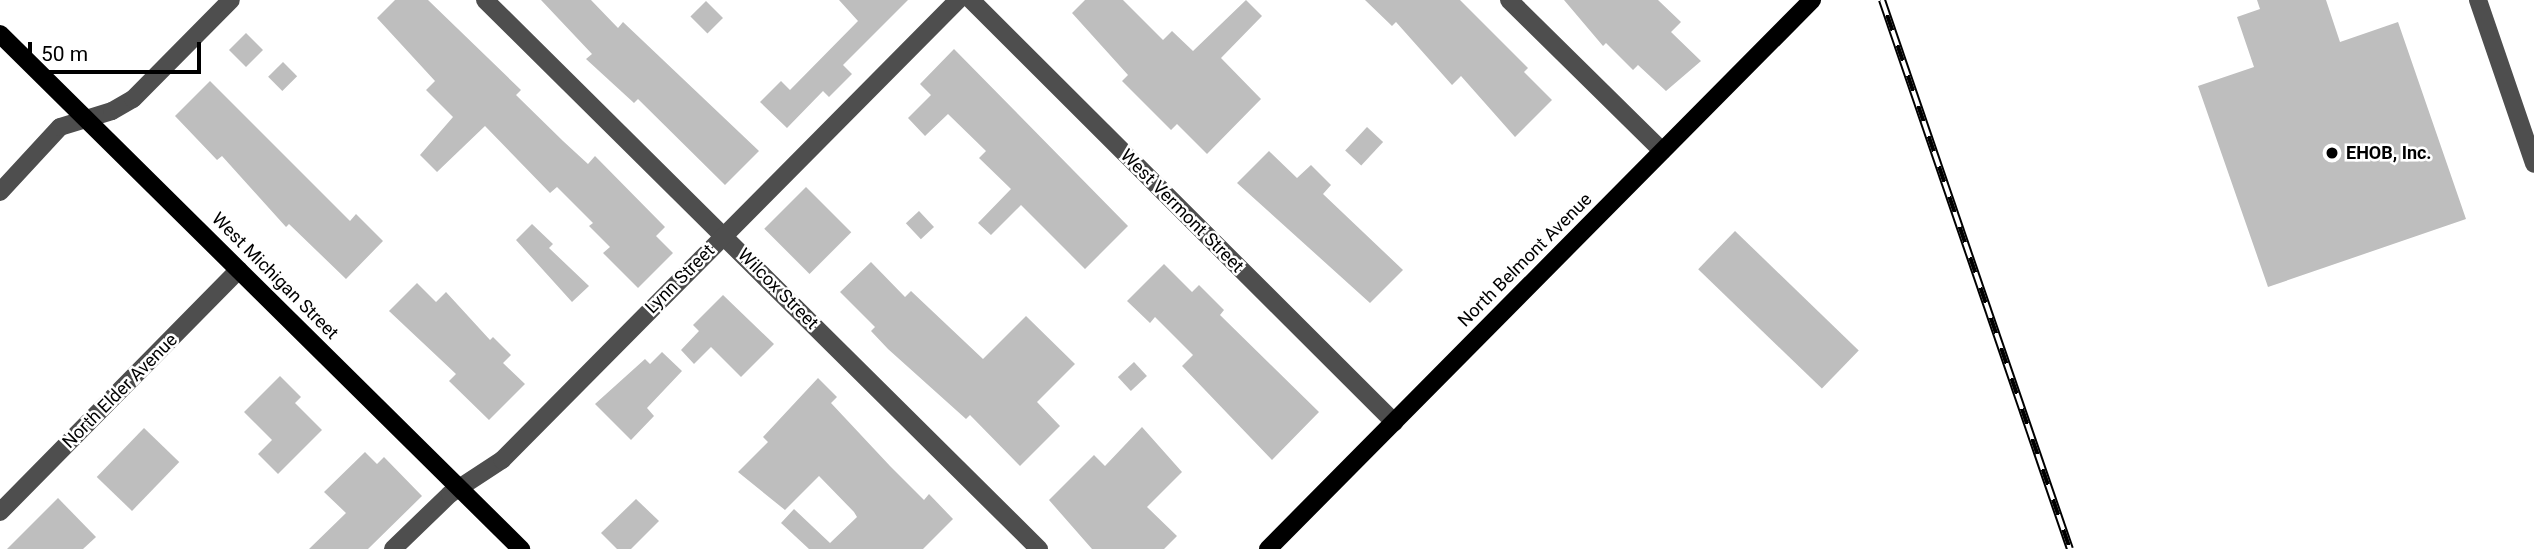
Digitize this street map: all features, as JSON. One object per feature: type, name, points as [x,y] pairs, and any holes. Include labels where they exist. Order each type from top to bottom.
[{"type":"main road","name":"North Belmont Avenue","points":[[1268,549],[1812,0]]},
{"type":"main road","name":"West Michigan Street","points":[[0,34],[521,549]]},
{"type":"street","points":[[0,191],[60,127],[84,117],[112,111],[133,99],[231,0]]},
{"type":"street","name":"Wilcox Street","points":[[485,0],[1039,549]]},
{"type":"street","name":"Lynn Street","points":[[393,549],[460,488],[502,460],[958,0]]},
{"type":"street","name":"West Vermont Street","points":[[971,0],[1394,422]]},
{"type":"street","points":[[1509,0],[1662,151]]},
{"type":"street","points":[[2478,0],[2534,164]]},
{"type":"street","name":"North Elder Avenue","points":[[0,512],[239,270]]},
{"type":"building","points":[[395,0],[428,0],[521,90],[516,95],[563,141],[588,164],[595,156],[665,227],[656,236],[673,253],[638,288],[603,253],[610,247],[589,226],[593,223],[557,187],[550,193],[485,126],[437,172],[420,155],[453,117],[426,90],[435,81],[377,18]]},
{"type":"building","points":[[541,0],[591,0],[618,28],[623,22],[759,151],[725,185],[638,99],[634,103],[586,59],[592,54]]},
{"type":"building","points":[[839,0],[908,0],[843,65],[852,74],[829,97],[823,91],[787,128],[760,102],[781,81],[790,90],[858,21]]},
{"type":"building","points":[[1085,0],[1123,0],[1163,40],[1172,31],[1193,51],[1246,0],[1262,16],[1221,58],[1261,99],[1207,154],[1177,124],[1171,130],[1122,81],[1128,75],[1072,13]]},
{"type":"building","points":[[1365,0],[1460,0],[1528,68],[1524,72],[1552,100],[1515,137],[1461,76],[1452,85],[1396,22],[1392,26]]},
{"type":"building","points":[[1564,0],[1658,0],[1681,22],[1671,32],[1701,61],[1666,91],[1638,65],[1633,70],[1606,43],[1603,46]]},
{"type":"building","name":"EHOB, Inc.","points":[[2257,0],[2326,0],[2340,42],[2398,22],[2466,219],[2268,287],[2198,86],[2254,67],[2237,17],[2260,9]]},
{"type":"building","points":[[706,1],[723,18],[707,34],[690,17]]},
{"type":"building","points":[[246,33],[263,50],[246,67],[229,50]]},
{"type":"building","points":[[954,49],[1128,226],[1085,269],[1021,205],[991,235],[978,223],[1011,189],[979,158],[986,151],[948,114],[925,136],[908,118],[931,95],[920,84]]},
{"type":"building","points":[[283,62],[297,76],[282,91],[268,77]]},
{"type":"building","points":[[210,81],[350,221],[356,214],[383,241],[346,279],[289,224],[286,227],[222,156],[217,160],[175,116]]},
{"type":"building","points":[[1367,127],[1383,142],[1361,165],[1345,150]]},
{"type":"building","points":[[1269,151],[1297,178],[1311,165],[1331,185],[1323,194],[1403,270],[1370,303],[1237,183]]},
{"type":"building","points":[[806,187],[851,232],[810,274],[764,229]]},
{"type":"building","points":[[919,211],[934,227],[921,239],[906,223]]},
{"type":"building","points":[[532,224],[553,244],[549,248],[589,286],[572,302],[516,240]]},
{"type":"building","points":[[1735,231],[1859,350],[1822,389],[1698,269]]},
{"type":"building","points":[[871,262],[905,297],[911,291],[983,359],[1026,316],[1075,364],[1037,402],[1060,426],[1020,466],[970,415],[966,419],[888,349],[871,331],[875,327],[840,292]]},
{"type":"building","points":[[1164,264],[1192,292],[1199,285],[1224,310],[1220,315],[1319,412],[1272,460],[1182,366],[1193,355],[1155,317],[1150,323],[1127,301]]},
{"type":"building","points":[[417,283],[436,302],[446,292],[490,340],[493,337],[511,355],[503,363],[525,384],[489,420],[449,381],[456,374],[389,311]]},
{"type":"building","points":[[723,295],[774,344],[741,377],[711,347],[694,364],[681,350],[699,331],[693,325]]},
{"type":"building","points":[[662,352],[682,371],[647,408],[654,416],[631,440],[595,404],[645,359],[650,364]]},
{"type":"building","points":[[1134,362],[1147,376],[1131,391],[1118,377]]},
{"type":"building","points":[[280,376],[301,397],[295,403],[322,430],[278,474],[258,454],[272,440],[244,412]]},
{"type":"building","points":[[818,378],[837,397],[831,403],[890,466],[924,500],[929,494],[953,519],[923,549],[809,549],[781,523],[794,509],[830,543],[857,517],[854,512],[819,476],[785,510],[738,472],[768,442],[763,437]]},
{"type":"building","points":[[1142,427],[1182,472],[1147,507],[1177,536],[1164,549],[1092,549],[1049,500],[1094,455],[1105,466]]},
{"type":"building","points":[[144,428],[179,462],[132,511],[97,477]]},
{"type":"building","points":[[365,452],[377,464],[384,457],[422,496],[368,549],[309,549],[346,513],[324,492]]},
{"type":"building","points":[[58,498],[96,537],[83,549],[7,549]]},
{"type":"building","points":[[636,499],[659,521],[631,549],[617,549],[601,533]]},
{"type":"railway","points":[[1882,0],[2070,549]]},
{"type":"place","name":"EHOB, Inc.","points":[[2332,153]]}]
